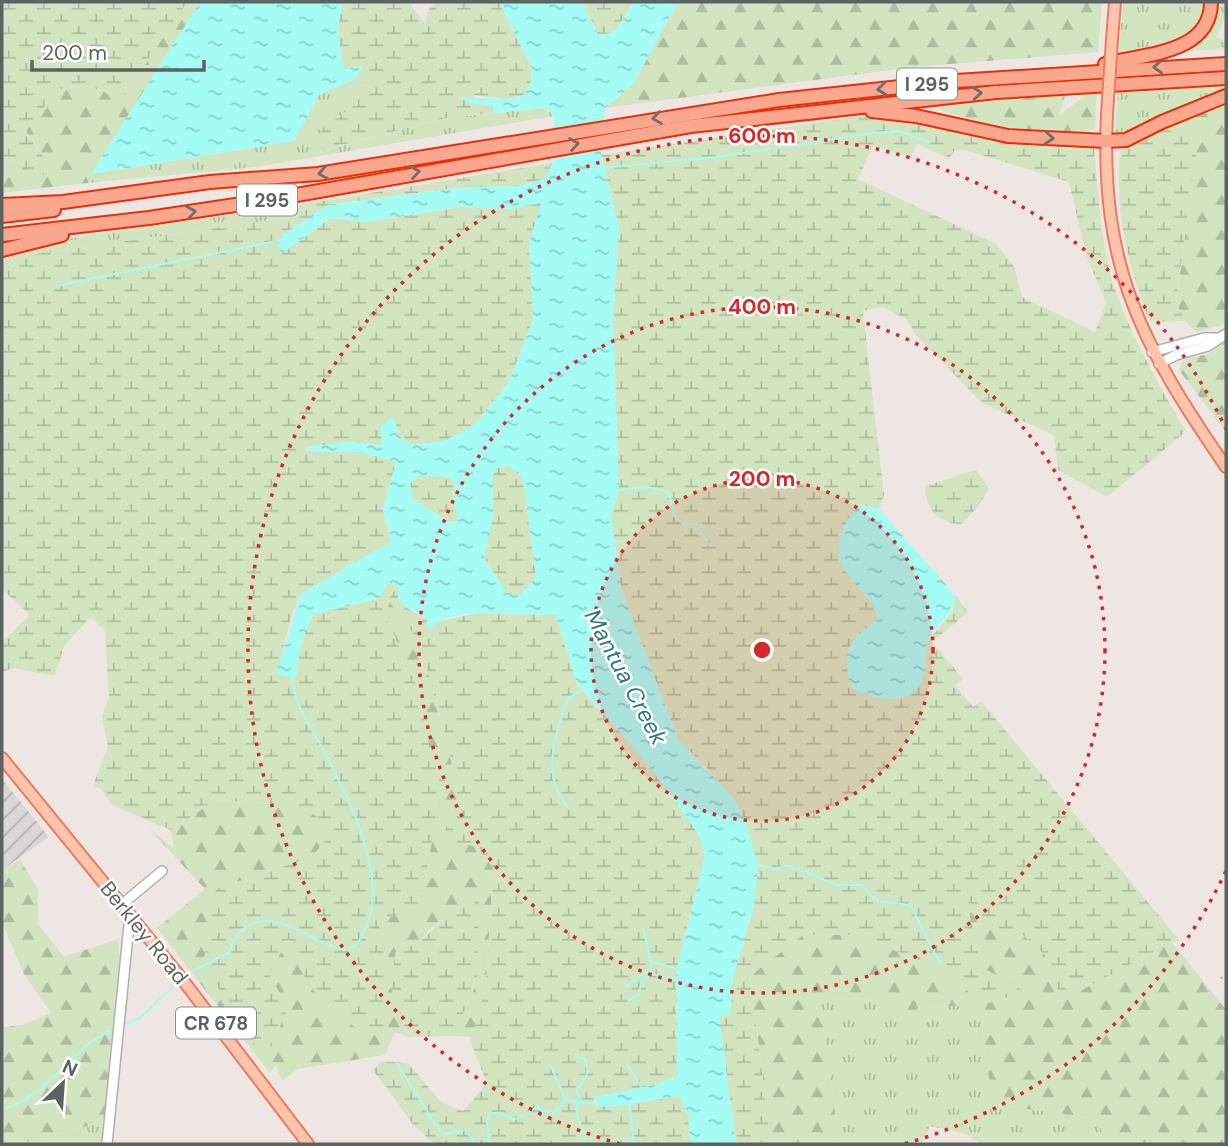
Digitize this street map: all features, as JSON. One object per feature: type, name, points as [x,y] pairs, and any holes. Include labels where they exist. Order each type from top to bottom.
[{"type":"highway","points":[[1070,73],[1188,43],[1203,31],[1211,17],[1211,2]]},
{"type":"highway","name":"I 295","points":[[2,216],[318,174],[779,100],[1070,73],[1226,64]]},
{"type":"highway","name":"I 295","points":[[2,235],[149,218],[321,191],[530,152],[691,126],[942,97],[1226,78]]},
{"type":"highway","points":[[691,126],[721,128],[888,110],[1008,136],[1126,140],[1161,122],[1226,96]]},
{"type":"highway","points":[[2,205],[64,202],[210,182],[262,180]]},
{"type":"highway","points":[[2,250],[149,218]]},
{"type":"main road","points":[[1115,2],[1105,183],[1113,240],[1128,293],[1152,352],[1226,467]]},
{"type":"main road","name":"Berkley Road","points":[[2,758],[130,915],[308,1144]]},
{"type":"street","points":[[1152,352],[1204,338],[1223,336]]},
{"type":"street","points":[[1159,364],[1176,355],[1208,346],[1223,336]]},
{"type":"street","points":[[121,905],[162,871]]},
{"type":"street","points":[[107,1144],[130,915]]},
{"type":"shaded area","points":[[2,779],[49,837],[2,870]]},
{"type":"green space","points":[[2,2],[187,2],[122,99],[86,85],[57,90],[26,131],[47,162],[43,177],[12,160],[2,169]]},
{"type":"green space","points":[[187,2],[200,2],[87,183],[2,193],[2,169],[12,160],[43,177],[47,161],[26,131],[57,90],[86,85],[122,99]]},
{"type":"green space","points":[[344,2],[409,2],[425,24],[428,10],[436,2],[499,2],[532,68],[531,81],[525,95],[504,99],[474,95],[468,103],[492,105],[494,113],[446,118],[310,153],[322,129],[355,105],[367,79],[363,66],[344,69],[339,18]]},
{"type":"green space","points":[[583,2],[634,2],[616,30],[598,35]]},
{"type":"green space","points":[[682,2],[1102,2],[1098,52],[913,67],[605,108],[634,83],[676,5]]},
{"type":"green space","points":[[1123,2],[1208,2],[1205,22],[1178,44],[1119,51]]},
{"type":"green space","points":[[1215,2],[1226,2],[1226,13],[1217,37],[1226,41],[1226,49],[1175,52],[1199,39]]},
{"type":"green space","points":[[363,66],[367,79],[355,105],[322,129],[311,153],[446,118],[544,108],[554,116],[256,167],[87,183],[91,174],[294,141],[319,95],[354,80]]},
{"type":"green space","points":[[1226,86],[1226,94],[1124,136],[1115,135],[1118,92]]},
{"type":"green space","points":[[1090,92],[1097,94],[1095,129],[1083,133],[987,126],[937,109],[986,99],[1065,96],[1059,115]]},
{"type":"green space","points":[[1226,103],[1226,324],[1196,332],[1185,321],[1176,303],[1197,147],[1182,119]]},
{"type":"green space","points":[[881,113],[966,134],[1094,147],[1102,230],[1112,280],[1135,338],[1185,430],[1107,497],[1058,470],[1054,435],[982,403],[915,334],[906,319],[882,307],[863,311],[884,495],[879,509],[862,505],[859,588],[876,608],[878,619],[869,625],[924,676],[927,643],[953,610],[956,596],[968,612],[932,642],[963,679],[955,686],[973,707],[981,701],[1180,941],[1172,942],[1061,1001],[1045,955],[1022,934],[1005,946],[965,899],[956,905],[969,914],[983,968],[1026,992],[985,1004],[935,966],[855,935],[804,934],[750,976],[771,1144],[736,1144],[718,1015],[730,1016],[733,978],[754,906],[710,771],[678,740],[621,589],[611,515],[619,490],[613,320],[619,228],[601,155]],"holes":[[[917,144],[949,159],[955,150],[965,150],[1069,182],[1086,254],[1106,303],[1095,332],[1022,297],[1014,266],[996,244],[858,179],[873,145],[910,158]]]},
{"type":"green space","points":[[1182,119],[1197,147],[1176,302],[1185,321],[1150,322],[1135,281],[1121,216],[1120,151],[1132,140]]},
{"type":"green space","points":[[552,163],[546,179],[519,186],[454,188],[327,205],[300,241],[330,218],[366,222],[459,207],[508,209],[542,202],[529,243],[533,319],[509,382],[474,425],[444,441],[414,445],[399,436],[394,416],[381,445],[347,442],[306,451],[362,452],[396,462],[383,510],[391,542],[301,594],[291,618],[277,674],[296,677],[301,644],[313,614],[378,599],[427,709],[429,751],[446,774],[419,906],[378,922],[387,951],[386,1033],[359,1030],[324,1006],[299,968],[300,944],[288,940],[269,974],[288,1008],[271,1047],[258,1049],[203,965],[216,889],[312,857],[333,830],[313,814],[292,804],[215,800],[171,830],[112,805],[100,788],[93,786],[108,746],[102,717],[109,697],[105,631],[91,617],[64,646],[55,676],[13,668],[2,672],[2,642],[30,615],[2,589],[2,262],[15,257],[299,216],[298,205]]},
{"type":"green space","points":[[298,205],[299,216],[15,257],[2,262],[2,254],[36,243]]},
{"type":"green space","points":[[1226,342],[1226,432],[1179,370],[1183,360],[1208,354]]},
{"type":"green space","points":[[509,466],[523,478],[536,578],[519,596],[506,592],[484,558],[493,475],[496,468]]},
{"type":"green space","points":[[976,470],[989,488],[980,504],[962,524],[946,521],[934,513],[927,501],[925,486]]},
{"type":"green space","points":[[418,476],[449,477],[456,486],[453,495],[459,521],[449,522],[413,499],[410,484]]},
{"type":"green space","points":[[388,583],[398,586],[388,600],[420,642],[450,755],[457,797],[441,841],[476,846],[493,867],[486,986],[472,1037],[453,1036],[477,982],[471,892],[457,909],[428,931],[390,984],[408,1037],[395,1032],[385,1055],[298,1069],[282,1081],[276,1065],[270,1073],[157,928],[205,889],[149,829],[174,848],[171,830],[215,800],[292,804],[313,814],[333,830],[312,857],[216,889],[269,973],[288,940],[300,944],[387,951],[378,922],[431,836],[445,774],[429,751],[427,709],[378,599]]},
{"type":"green space","points":[[398,586],[410,610],[435,622],[478,613],[556,615],[577,684],[638,752],[699,835],[705,856],[676,972],[677,1077],[658,1084],[596,1097],[593,1105],[611,1107],[680,1096],[688,1116],[691,1144],[435,1144],[415,1127],[373,1070],[381,1061],[408,1063],[441,1102],[463,1111],[487,1083],[470,1042],[486,986],[493,868],[476,846],[441,841],[457,797],[450,755],[420,642],[388,600]]},
{"type":"green space","points":[[20,860],[38,889],[38,924],[64,957],[118,939],[122,996],[103,1122],[18,1144],[2,1144],[2,1028],[25,1024],[51,1013],[24,974],[2,922],[2,870]]},
{"type":"green space","points":[[471,892],[479,897],[477,982],[453,1036],[408,1037],[390,984],[397,946],[416,946]]},
{"type":"green space","points":[[965,899],[1005,946],[1022,934],[1045,955],[1061,1001],[1172,942],[1226,1010],[1226,1144],[1109,1144],[1096,1119],[994,1104],[985,1057],[982,1021],[961,1006],[919,1007],[902,1023],[896,1004],[883,998],[820,999],[835,1110],[833,1144],[771,1144],[750,976],[804,934],[855,935],[935,966],[985,1004],[1025,992],[983,968],[969,914],[956,905]]},
{"type":"green space","points":[[883,998],[919,1007],[961,1006],[982,1021],[985,1057],[994,1104],[1096,1119],[1109,1144],[981,1144],[966,1134],[930,1126],[921,1144],[833,1144],[835,1110],[820,999]]},
{"type":"green space","points":[[103,1122],[101,1144],[18,1144]]},
{"type":"water","points":[[200,2],[344,2],[339,27],[344,69],[363,66],[354,80],[319,95],[294,141],[91,174]]},
{"type":"water","name":"Mantua Creek","points":[[499,2],[583,2],[598,35],[616,30],[634,2],[682,2],[676,5],[634,83],[605,108],[601,155],[619,228],[613,320],[619,490],[611,515],[621,589],[678,739],[733,798],[744,817],[758,866],[754,906],[733,978],[730,1016],[719,1015],[736,1144],[691,1144],[688,1116],[680,1096],[611,1107],[591,1105],[596,1104],[596,1097],[658,1084],[677,1076],[676,972],[705,856],[699,835],[673,798],[638,752],[577,683],[556,615],[470,614],[439,621],[429,629],[424,614],[410,610],[398,600],[398,586],[388,583],[378,599],[313,614],[301,644],[296,678],[276,674],[301,594],[391,542],[383,510],[396,462],[361,452],[305,451],[308,447],[347,442],[381,445],[381,427],[393,416],[399,436],[414,445],[444,441],[474,425],[509,382],[533,319],[529,243],[541,203],[508,209],[459,207],[366,222],[330,218],[283,253],[278,248],[284,234],[327,205],[454,188],[519,186],[546,178],[555,156],[554,116],[544,108],[494,113],[492,105],[468,103],[459,97],[504,99],[525,95],[531,81],[532,68]],"holes":[[[509,466],[523,478],[536,578],[519,596],[506,592],[484,558],[493,517],[493,475],[496,468]],[[418,476],[449,477],[456,486],[453,495],[458,521],[449,522],[413,499],[410,484]]]},
{"type":"water","points":[[862,505],[879,509],[956,596],[951,610],[928,641],[920,685],[904,697],[894,699],[883,699],[852,688],[847,665],[849,648],[853,641],[878,619],[868,598],[846,572],[839,552],[845,524]]},
{"type":"waterway","points":[[602,168],[717,157],[872,133],[899,131],[930,142]]},
{"type":"waterway","points":[[56,286],[281,240]]},
{"type":"waterway","points":[[619,490],[648,487],[666,491],[673,504],[673,515],[684,524],[696,524],[710,546]]},
{"type":"waterway","points":[[344,567],[354,561]]},
{"type":"waterway","points":[[193,971],[230,952],[236,937],[248,926],[261,921],[289,926],[344,950],[355,945],[365,929],[372,908],[373,885],[362,836],[342,787],[299,705],[292,677]]},
{"type":"waterway","points":[[567,806],[554,781],[553,753],[568,698],[583,690]]},
{"type":"waterway","points":[[757,865],[775,869],[788,865],[837,885],[862,885],[873,897],[884,902],[911,906],[940,964]]},
{"type":"waterway","points":[[628,1000],[638,996],[642,981],[650,975],[651,962],[643,928]]},
{"type":"waterway","points":[[653,962],[677,969]]},
{"type":"waterway","points":[[625,987],[644,973],[676,979]]},
{"type":"waterway","points":[[124,1025],[140,1018],[177,983]]},
{"type":"waterway","points":[[2,1110],[35,1093],[81,1050],[110,1031]]},
{"type":"waterway","points":[[576,1057],[585,1059],[587,1068],[584,1080],[576,1090],[582,1102]]},
{"type":"waterway","points":[[396,1062],[439,1130],[446,1134],[465,1130],[476,1144]]},
{"type":"waterway","points":[[551,1066],[565,1099]]},
{"type":"waterway","points":[[628,1066],[642,1088]]},
{"type":"waterway","points":[[566,1100],[596,1104]]},
{"type":"waterway","points":[[489,1144],[487,1120],[490,1113],[502,1113],[514,1120],[537,1107],[552,1115],[565,1101]]},
{"type":"waterway","points":[[577,1102],[577,1112],[586,1143]]},
{"type":"waterway","points":[[629,1103],[634,1144]]},
{"type":"railway","points":[[1221,977],[1226,985]]}]
